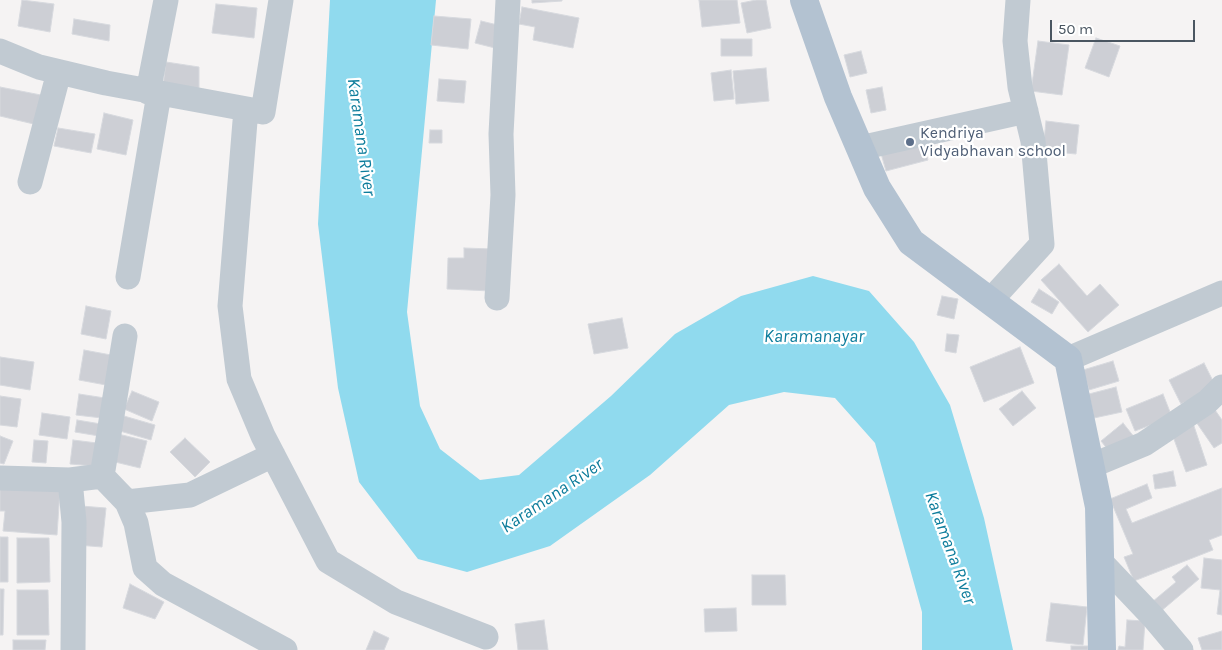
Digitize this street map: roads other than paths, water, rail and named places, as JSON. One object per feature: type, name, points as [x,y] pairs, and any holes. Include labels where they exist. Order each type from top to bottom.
[{"type":"main road","points":[[804,0],[838,97],[877,188],[911,242],[1068,359],[1099,507],[1102,650]]},
{"type":"street","points":[[128,277],[166,0]]},
{"type":"street","points":[[0,51],[39,67],[59,72],[154,93],[263,112],[281,0]]},
{"type":"street","points":[[497,298],[503,195],[501,134],[508,0]]},
{"type":"street","points":[[990,301],[1042,244],[1032,141],[1020,87],[1015,41],[1018,0]]},
{"type":"street","points":[[30,182],[59,72]]},
{"type":"street","points":[[246,109],[230,306],[239,379],[263,436],[328,560],[396,602],[486,637]]},
{"type":"street","points":[[860,148],[1026,111]]},
{"type":"street","points":[[1068,359],[1222,294]]},
{"type":"street","points":[[102,476],[125,336]]},
{"type":"street","points":[[1091,466],[1144,444],[1207,402],[1222,387]]},
{"type":"street","points":[[127,502],[190,495],[272,454]]},
{"type":"street","points":[[0,478],[70,480],[102,476]]},
{"type":"street","points":[[102,476],[127,502],[136,523],[145,568],[163,584],[285,650]]},
{"type":"street","points":[[70,480],[74,522],[73,650]]},
{"type":"street","points":[[1100,562],[1154,618],[1181,650]]},
{"type":"water","name":"Karamanayar","points":[[330,0],[436,0],[407,312],[420,406],[440,449],[480,480],[519,475],[611,396],[675,334],[741,296],[813,276],[869,291],[914,342],[950,405],[984,518],[1013,650],[922,650],[922,612],[875,443],[835,398],[784,392],[729,405],[650,475],[550,546],[467,572],[418,559],[359,482],[338,388],[318,224]]},
{"type":"place","name":"Kendriya Vidyabhavan school","points":[[910,142]]},
{"type":"water label","name":"Karamana River","points":[[361,137]]},
{"type":"water label","name":"Karamana River","points":[[552,496]]},
{"type":"water label","name":"Karamana River","points":[[950,548]]}]
